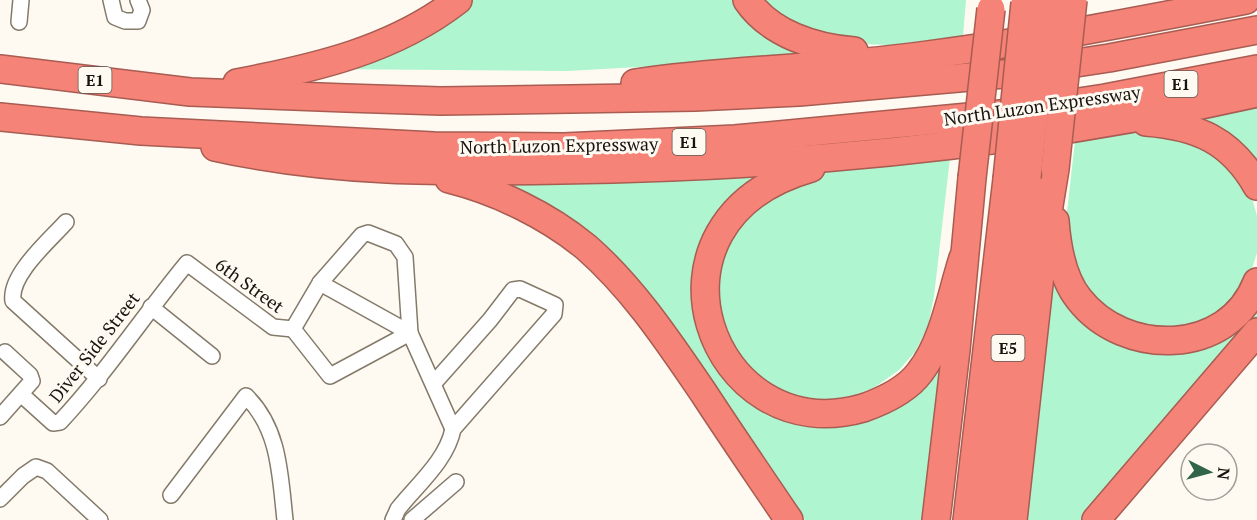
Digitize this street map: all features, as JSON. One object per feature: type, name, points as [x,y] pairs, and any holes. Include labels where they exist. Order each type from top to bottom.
[{"type":"highway","points":[[190,92],[289,73],[354,55],[419,27],[458,0]]},
{"type":"highway","points":[[747,0],[768,22],[815,46],[918,57]]},
{"type":"highway","points":[[1013,520],[1073,0]]},
{"type":"highway","points":[[530,98],[740,71],[918,57],[1112,26],[1208,5],[1246,0]]},
{"type":"highway","name":"E5","points":[[989,520],[1017,178],[1036,1]]},
{"type":"highway","points":[[936,520],[956,350],[963,258],[991,4]]},
{"type":"highway","name":"North Luzon Expressway","points":[[0,69],[190,92],[441,101],[695,97],[915,82],[1048,68],[1257,30]]},
{"type":"highway","name":"North Luzon Expressway","points":[[0,117],[141,131],[434,146],[564,147],[703,141],[1000,114],[1105,98],[1257,69]]},
{"type":"highway","points":[[141,131],[269,159],[421,172],[611,169],[850,157],[997,141],[1257,93]]},
{"type":"highway","points":[[1103,123],[1166,124],[1188,128],[1213,138],[1230,150],[1248,169],[1257,186]]},
{"type":"highway","points":[[850,157],[772,182],[742,204],[723,226],[710,252],[705,285],[705,306],[715,338],[739,376],[755,389],[781,404],[814,412],[847,412],[873,405],[900,391],[919,374],[931,356],[963,258]]},
{"type":"highway","points":[[1055,171],[1058,250],[1068,280],[1078,298],[1090,312],[1117,332],[1160,342],[1187,340],[1212,330],[1234,315],[1254,291],[1257,282]]},
{"type":"highway","points":[[421,172],[469,184],[515,203],[552,223],[602,262],[639,303],[673,347],[789,520]]},
{"type":"highway","name":"E5","points":[[967,520],[1017,178]]},
{"type":"highway","points":[[1096,520],[1257,332]]},
{"type":"street","points":[[19,22],[21,0]]},
{"type":"street","points":[[111,0],[115,17],[125,21],[138,21],[142,10],[138,0]]},
{"type":"street","points":[[66,222],[25,267],[14,288],[13,301],[99,379]]},
{"type":"street","points":[[410,333],[330,376],[293,329],[320,283],[365,233],[396,244],[402,250],[407,264],[410,333],[453,429]]},
{"type":"street","name":"Diver Side Street","points":[[0,417],[22,395],[57,424],[99,379],[151,307],[187,263]]},
{"type":"street","name":"6th Street","points":[[187,263],[273,327],[293,329]]},
{"type":"street","points":[[320,283],[410,333]]},
{"type":"street","points":[[393,520],[398,509],[443,454],[451,441],[453,429],[554,314],[555,305],[520,289],[513,290],[490,320],[434,383]]},
{"type":"street","points":[[151,307],[212,356]]},
{"type":"street","points":[[5,352],[30,375],[32,381],[22,395]]},
{"type":"street","points":[[171,495],[246,396],[258,407],[278,453],[285,520]]},
{"type":"street","points":[[0,499],[36,467],[47,471],[100,520]]},
{"type":"street","points":[[412,520],[456,482]]},
{"type":"green space","points":[[469,0],[736,0],[828,56],[568,71],[324,69]]},
{"type":"green space","points":[[759,0],[966,0],[963,36],[889,45],[862,44],[799,29]]},
{"type":"green space","points":[[1257,104],[1257,175],[1188,123]]},
{"type":"green space","points":[[1143,132],[1209,145],[1250,191],[1257,216],[1257,253],[1246,287],[1213,320],[1150,335],[1085,297],[1065,230],[1075,141]]},
{"type":"green space","points":[[950,158],[934,296],[928,326],[915,352],[899,370],[875,387],[855,395],[826,400],[797,396],[769,385],[747,369],[719,326],[718,254],[752,202],[807,177],[845,168]]},
{"type":"green space","points":[[791,170],[699,266],[751,395],[873,411],[952,313],[931,520],[805,520],[659,309],[489,180]]},
{"type":"green space","points":[[1049,232],[1062,282],[1159,349],[1257,294],[1257,320],[1085,520],[1019,520]]}]
